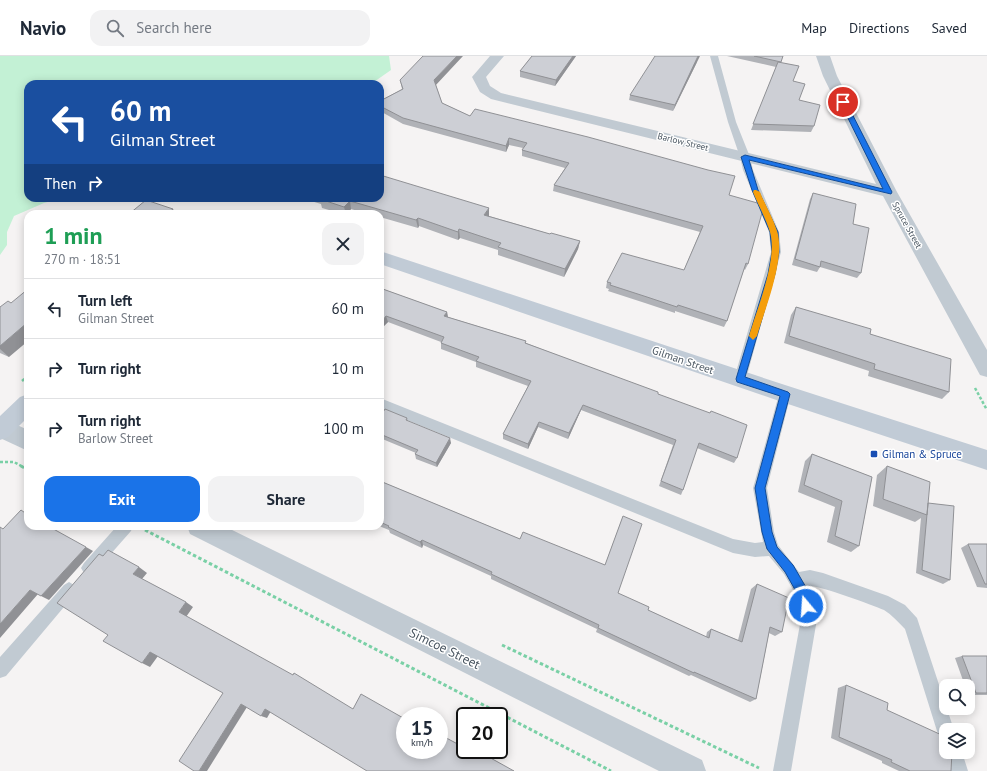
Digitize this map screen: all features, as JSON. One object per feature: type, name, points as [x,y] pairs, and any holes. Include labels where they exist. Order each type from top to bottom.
[{"type":"street","name":"Barlow Street","points":[[497,56],[479,76],[481,84],[485,90],[496,96],[889,192]]},
{"type":"street","name":"Spruce Street","points":[[823,56],[830,76],[889,192],[987,369]]},
{"type":"street","name":"Gilman Street","points":[[384,258],[740,379],[987,460]]},
{"type":"street","points":[[24,407],[1,429],[24,439]]},
{"type":"street","name":"Simcoe Street","points":[[207,530],[691,771]]},
{"type":"lane","points":[[714,56],[732,122],[755,190],[774,232],[776,252],[740,379]]},
{"type":"lane","points":[[782,771],[809,619],[803,593],[789,569],[772,549],[767,532],[760,488],[785,394]]},
{"type":"lane","points":[[384,404],[733,546],[755,550],[772,549]]},
{"type":"lane","points":[[0,670],[122,530]]},
{"type":"lane","points":[[795,580],[810,578],[823,581],[888,604],[899,611],[911,624],[943,723]]},
{"type":"lane","points":[[955,759],[959,771]]},
{"type":"path","points":[[0,462],[14,462],[24,468]]},
{"type":"path","points":[[146,530],[611,771]]},
{"type":"path","points":[[500,643],[765,771]]},
{"type":"green space","points":[[0,56],[389,56],[391,70],[377,80],[24,80],[24,202],[48,202],[28,210],[24,210],[24,212],[14,216],[7,232],[7,245],[0,255]]},
{"type":"building","points":[[423,56],[457,56],[434,80],[442,103],[470,116],[475,109],[735,176],[729,195],[761,204],[763,209],[748,264],[746,263],[727,321],[678,305],[677,307],[610,285],[611,283],[607,282],[622,253],[684,270],[703,226],[554,185],[569,163],[522,150],[527,143],[509,138],[506,146],[403,118],[384,108],[384,99],[403,89],[400,80]]},
{"type":"building","points":[[532,56],[573,56],[556,80],[520,71]]},
{"type":"building","points":[[655,56],[698,56],[675,105],[630,95]]},
{"type":"building","points":[[754,56],[783,56],[781,62]]},
{"type":"building","points":[[778,62],[799,66],[793,81],[805,84],[799,100],[820,105],[814,126],[753,124]]},
{"type":"building","points":[[384,176],[489,208],[484,215],[580,241],[565,269],[498,247],[501,243],[459,229],[458,232],[418,218],[416,220],[353,202],[384,202]]},
{"type":"building","points":[[813,193],[856,204],[853,224],[869,228],[861,273],[821,261],[820,267],[795,259]]},
{"type":"building","points":[[144,202],[152,202],[173,209],[172,210],[134,210]]},
{"type":"building","points":[[329,202],[349,202],[344,207]]},
{"type":"building","points":[[384,289],[447,312],[444,316],[526,341],[525,343],[658,392],[658,394],[710,413],[711,411],[747,425],[737,458],[699,443],[683,490],[661,481],[676,440],[583,405],[569,433],[539,422],[528,444],[503,434],[531,381],[476,361],[479,357],[441,343],[444,337],[386,316],[384,319]]},
{"type":"building","points":[[24,292],[24,325],[0,346],[0,307],[8,301],[11,303]]},
{"type":"building","points":[[796,307],[871,329],[870,334],[951,359],[949,392],[874,369],[875,364],[789,336]]},
{"type":"building","points":[[385,409],[407,418],[406,420],[450,438],[436,463],[415,454],[418,450],[384,436]]},
{"type":"building","points":[[812,454],[872,477],[859,546],[835,536],[842,501],[804,485]]},
{"type":"building","points":[[887,466],[930,482],[927,515],[883,499]]},
{"type":"building","points":[[384,483],[520,539],[523,532],[605,565],[623,516],[642,524],[618,593],[649,607],[648,610],[709,638],[711,629],[742,642],[757,584],[789,598],[782,632],[770,627],[756,699],[694,673],[598,628],[599,625],[491,574],[492,572],[422,540],[420,542],[388,527],[389,526],[384,524]]},
{"type":"building","points":[[928,503],[954,506],[950,580],[922,570]]},
{"type":"building","points":[[21,510],[24,512],[24,530],[55,530],[86,547],[41,596],[30,590],[0,624],[0,527],[3,529]]},
{"type":"building","points":[[968,544],[987,544],[987,584],[985,584]]},
{"type":"building","points":[[108,550],[139,567],[133,574],[186,602],[179,612],[293,675],[294,673],[353,709],[361,694],[396,714],[396,759],[448,759],[448,739],[456,743],[456,759],[492,759],[514,771],[367,771],[265,709],[261,716],[241,704],[199,771],[194,771],[179,761],[223,693],[150,652],[142,663],[103,641],[108,635],[57,603],[99,554],[103,556]]},
{"type":"building","points":[[962,656],[987,656],[987,693],[976,693],[975,679],[971,679]]},
{"type":"building","points":[[846,685],[888,703],[887,710],[939,734],[939,759],[952,759],[951,771],[910,771],[891,762],[892,760],[839,737]]},
{"type":"slow traffic","points":[[753,336],[776,252],[774,232],[756,192]]},
{"type":"place","name":"Gilman & Spruce","points":[[874,454]]},
{"type":"route","points":[[806,606],[803,593],[789,569],[772,549],[767,532],[760,488],[785,394],[740,379],[776,252],[774,232],[755,190],[745,157],[889,192],[843,102]]}]
